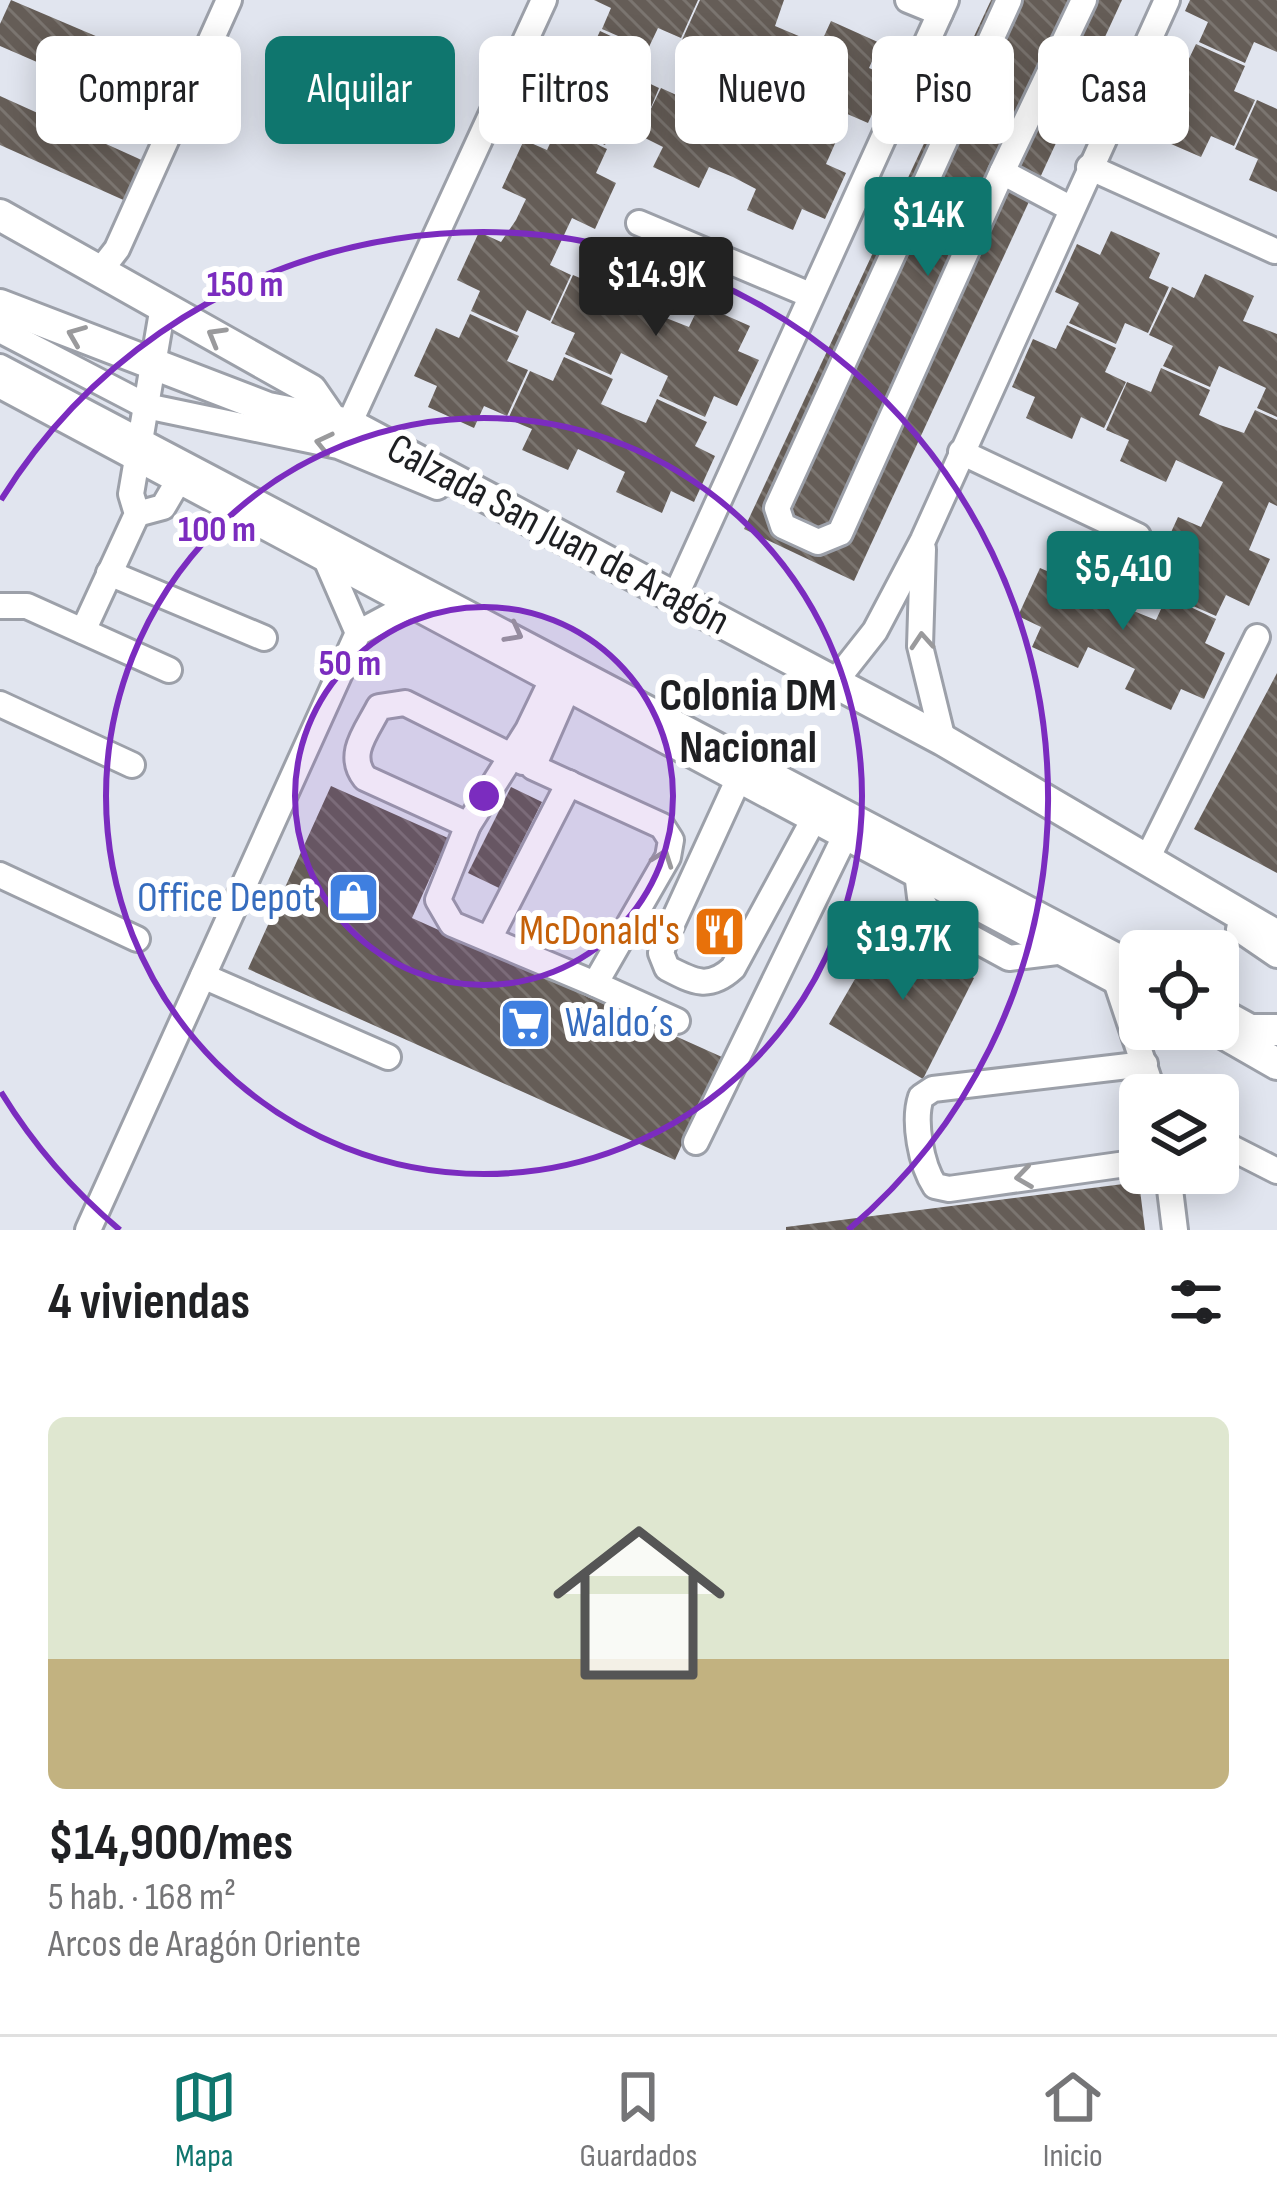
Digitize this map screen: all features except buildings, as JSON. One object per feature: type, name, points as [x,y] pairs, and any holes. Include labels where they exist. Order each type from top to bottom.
[{"type":"main road","points":[[0,215],[310,390],[340,422]]},
{"type":"main road","name":"Calzada San Juan de Aragón","points":[[0,304],[268,408],[340,422],[943,740],[1277,936]]},
{"type":"main road","points":[[0,382],[142,449],[180,478],[560,683],[1065,951],[1119,974]]},
{"type":"main road","points":[[1239,1031],[1272,1034]]},
{"type":"main road","points":[[1239,1042],[1277,1064]]},
{"type":"street","points":[[100,271],[117,249],[230,0]]},
{"type":"street","points":[[340,422],[544,0]]},
{"type":"street","points":[[675,597],[943,7],[908,0]]},
{"type":"street","points":[[1009,0],[777,508],[783,526],[818,542],[840,533],[1084,0]]},
{"type":"street","points":[[834,682],[875,631],[923,541],[1167,0]]},
{"type":"street","points":[[1089,167],[1275,251]]},
{"type":"street","points":[[1002,172],[1070,208]]},
{"type":"street","points":[[921,188],[984,211]]},
{"type":"street","points":[[639,223],[810,295]]},
{"type":"street","points":[[83,631],[132,522],[131,494],[163,306]]},
{"type":"street","points":[[0,330],[146,406],[338,446],[413,475],[742,646],[1044,813],[1277,955]]},
{"type":"street","points":[[0,367],[142,449],[1119,972]]},
{"type":"street","points":[[961,452],[1138,536]]},
{"type":"street","points":[[132,522],[163,507],[180,478]]},
{"type":"street","points":[[923,541],[920,646],[943,740]]},
{"type":"street","points":[[325,556],[358,633]]},
{"type":"street","points":[[109,573],[264,638]]},
{"type":"street","points":[[88,1230],[358,633],[414,603]]},
{"type":"street","points":[[0,606],[27,606],[169,670]]},
{"type":"street","points":[[1148,857],[1257,637]]},
{"type":"street","points":[[560,683],[523,762],[468,825],[438,901],[452,924],[677,1021]]},
{"type":"street","points":[[468,825],[365,778],[358,769],[355,755],[379,707],[405,703],[662,826],[671,840],[668,857],[595,984]]},
{"type":"street","points":[[0,704],[132,765]]},
{"type":"street","points":[[740,778],[666,937],[661,953],[667,968],[699,984],[719,981],[733,968],[815,817]]},
{"type":"street","points":[[490,937],[569,783]]},
{"type":"street","points":[[696,1142],[846,834]]},
{"type":"street","points":[[0,875],[137,939]]},
{"type":"street","points":[[203,976],[388,1057]]},
{"type":"street","points":[[1239,1019],[1272,1034]]},
{"type":"street","points":[[1143,1050],[1148,1074]]},
{"type":"street","points":[[1119,1165],[949,1190],[934,1186],[927,1174],[917,1111],[921,1097],[933,1089],[1145,1064]]},
{"type":"street","points":[[1239,1152],[1277,1171]]},
{"type":"street","points":[[1171,1194],[1175,1230]]},
{"type":"place","name":"Office Depot","points":[[354,898]]},
{"type":"place","name":"McDonald's","points":[[719,931]]},
{"type":"place","name":"Waldo´s","points":[[526,1023]]},
{"type":"district","name":"Colonia DM Nacional","points":[[748,722]]}]
